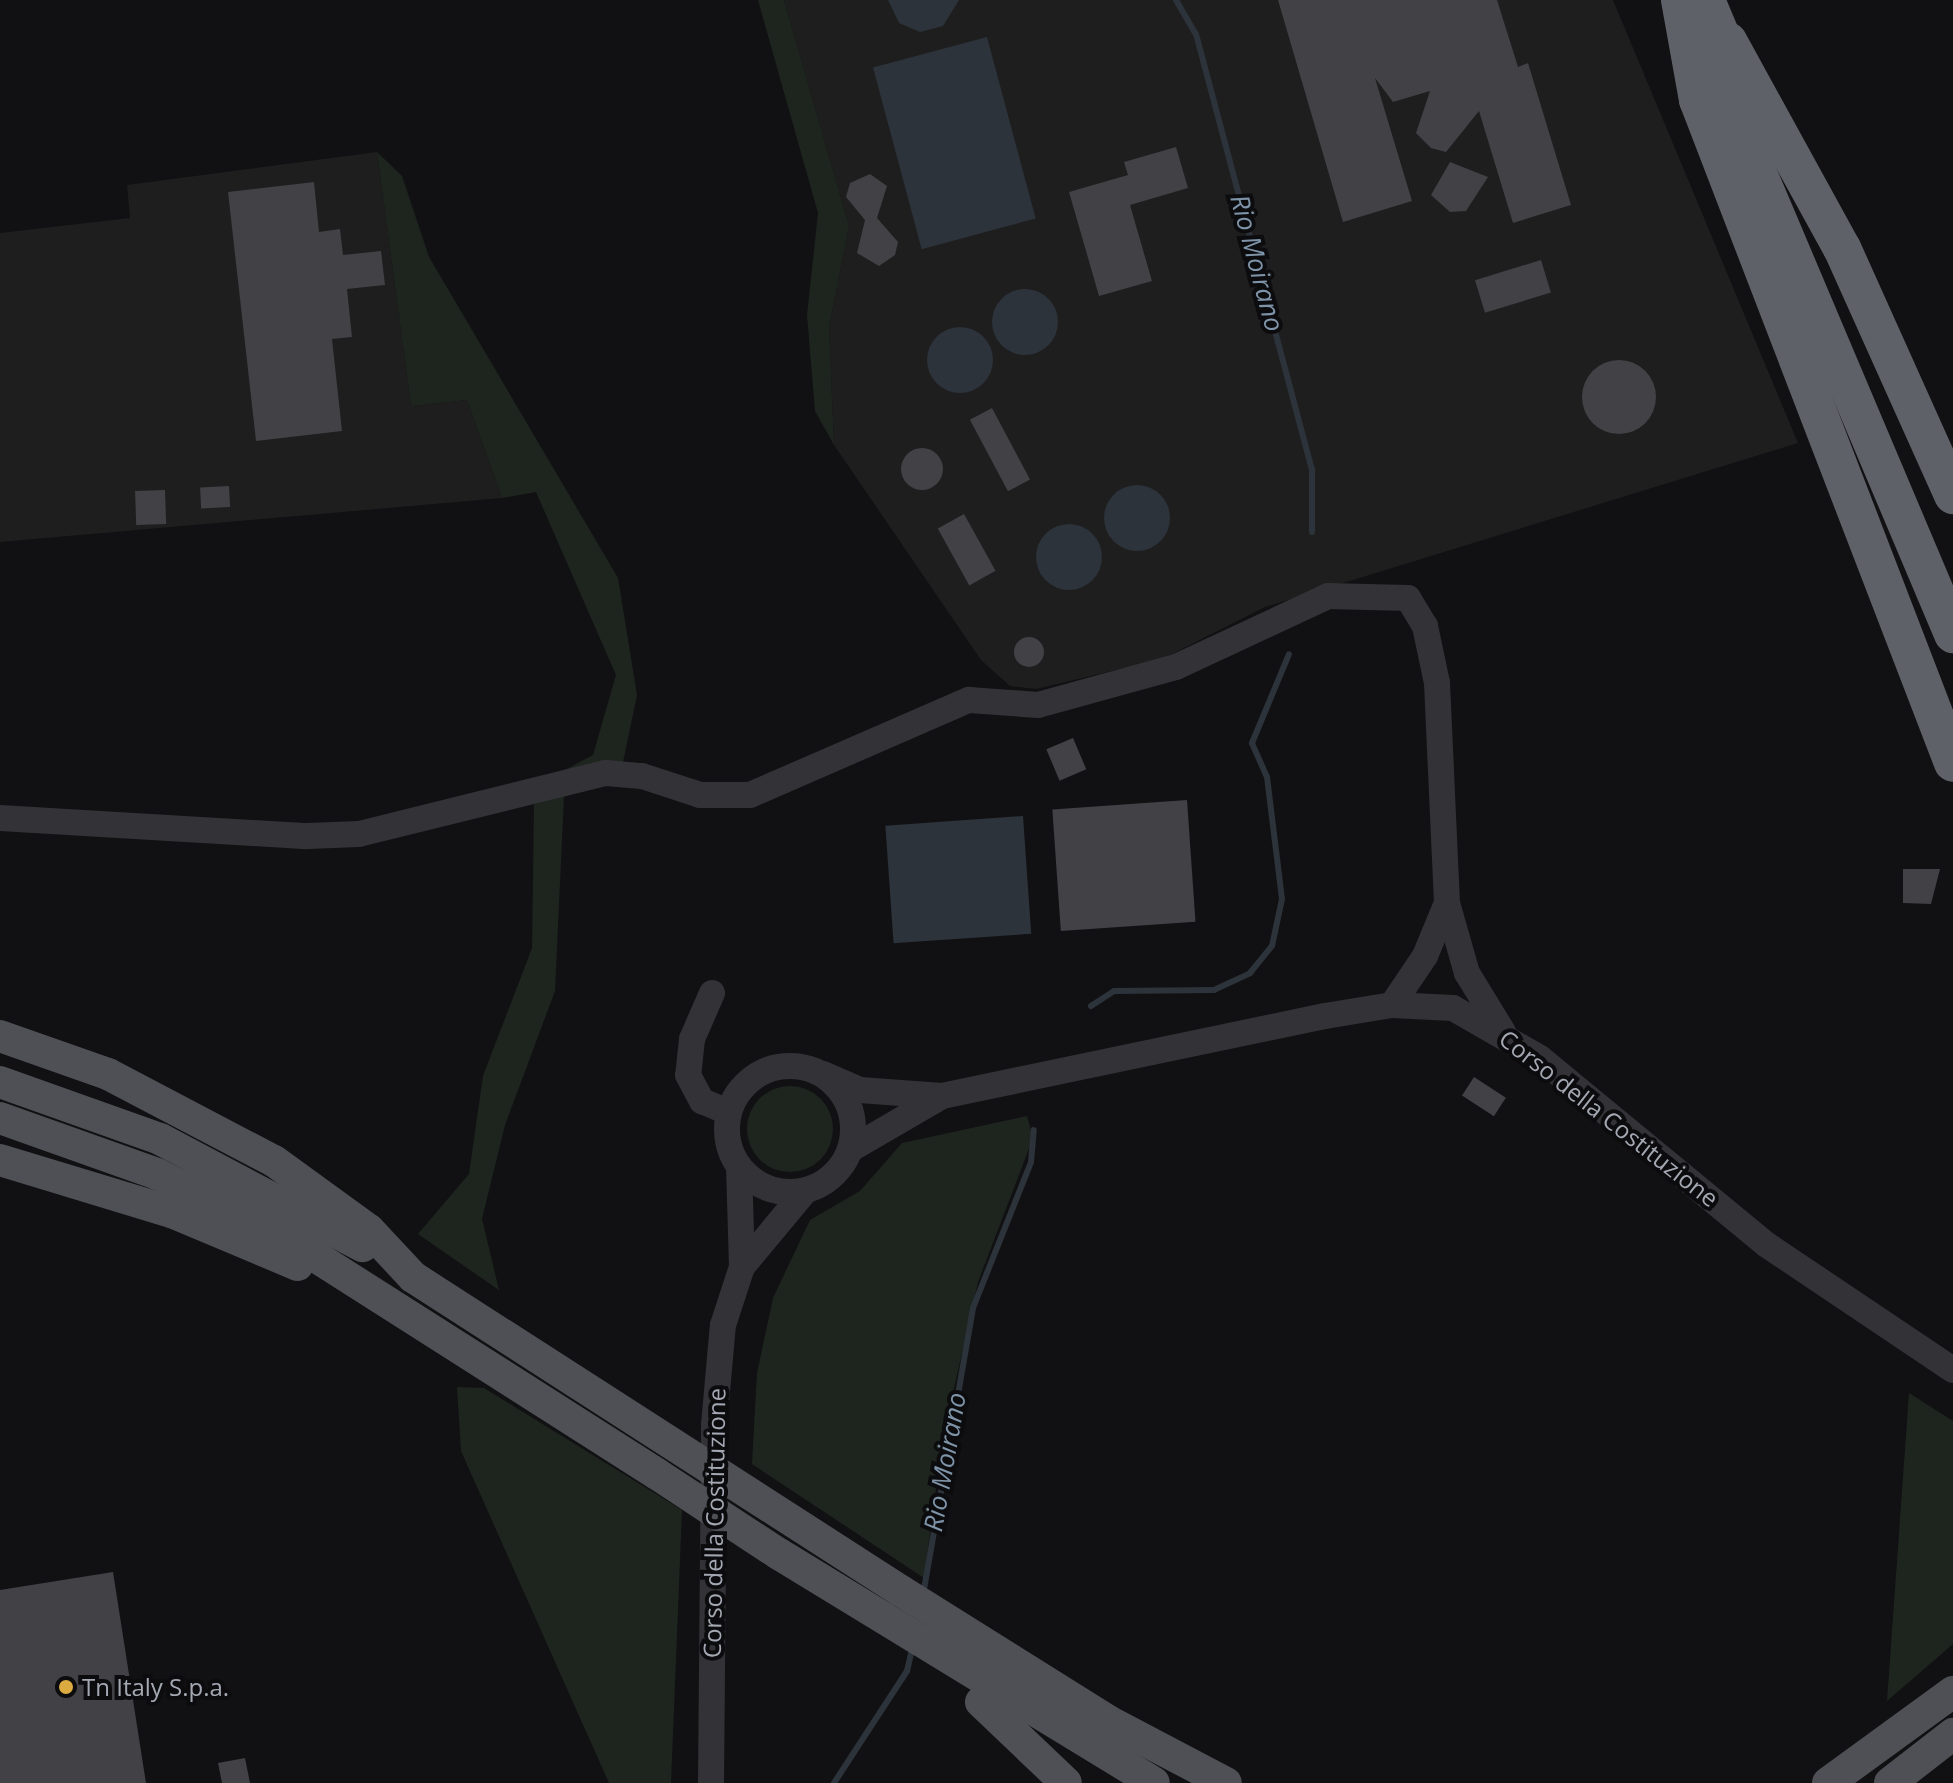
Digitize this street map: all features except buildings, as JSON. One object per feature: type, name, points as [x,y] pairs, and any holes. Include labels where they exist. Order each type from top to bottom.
[{"type":"highway","points":[[1682,0],[1698,100],[1893,624],[1953,763]]},
{"type":"highway","points":[[1682,0],[1953,634]]},
{"type":"highway","points":[[1706,0],[1842,248],[1953,495]]},
{"type":"highway","points":[[1706,0],[1953,568]]},
{"type":"main road","points":[[0,1036],[108,1074],[274,1161],[369,1230],[413,1277]]},
{"type":"main road","points":[[0,1082],[160,1139],[413,1277],[1108,1721],[1226,1783]]},
{"type":"main road","points":[[0,1118],[224,1204],[380,1296],[779,1554],[1154,1783]]},
{"type":"main road","points":[[0,1160],[174,1213],[380,1296]]},
{"type":"main road","points":[[928,1646],[941,1673],[1004,1718],[1066,1783]]},
{"type":"main road","points":[[1828,1783],[1953,1692]]},
{"type":"main road","points":[[1890,1783],[1953,1734]]},
{"type":"street","points":[[1659,0],[1698,100]]},
{"type":"street","points":[[0,818],[307,836],[359,834],[606,773],[642,776],[700,795],[750,795],[989,698],[1038,705],[1176,667],[1328,596],[1408,598],[1425,626],[1437,683],[1447,903],[1467,973],[1503,1032]]},
{"type":"street","points":[[1392,1005],[1425,956],[1447,903]]},
{"type":"street","points":[[712,993],[692,1039],[688,1075],[702,1101],[728,1112]]},
{"type":"street","name":"Corso della Costituzione","points":[[942,1096],[1392,1005],[1453,1008],[1503,1032],[1767,1245],[1908,1345],[1953,1370]]},
{"type":"street","points":[[742,1267],[739,1168],[728,1141],[728,1112],[749,1080],[766,1070],[805,1067],[860,1090],[942,1096]]},
{"type":"street","points":[[823,1074],[850,1107],[851,1149]]},
{"type":"street","points":[[739,1168],[768,1190],[805,1191],[825,1183],[851,1149],[942,1096]]},
{"type":"street","points":[[742,1267],[805,1191]]},
{"type":"street","name":"Corso della Costituzione","points":[[710,1778],[717,1364],[742,1267]]},
{"type":"street","points":[[1908,1345],[1953,1352]]},
{"type":"shaded area","points":[[758,0],[784,0],[849,226],[829,327],[834,445],[815,411],[807,315],[818,213]]},
{"type":"shaded area","points":[[784,0],[1613,0],[1798,443],[1265,607],[1162,659],[1036,689],[1010,686],[981,660],[834,445],[829,327],[849,226]]},
{"type":"shaded area","points":[[888,0],[959,0],[943,26],[920,32],[899,23]]},
{"type":"shaded area","points":[[987,37],[1036,219],[922,249],[873,68]]},
{"type":"shaded area","points":[[377,152],[411,406],[467,400],[502,498],[0,542],[0,233],[130,218],[127,185]]},
{"type":"shaded area","points":[[377,152],[402,176],[429,257],[618,578],[637,695],[622,767],[548,779],[593,755],[616,675],[536,492],[502,498],[467,400],[411,406]]},
{"type":"shaded area","points":[[1025,289],[1038,292],[1048,299],[1055,309],[1058,322],[1055,335],[1048,345],[1038,352],[1025,355],[1012,352],[1002,345],[995,335],[992,322],[995,309],[1002,299],[1012,292]]},
{"type":"shaded area","points":[[960,327],[973,329],[983,337],[991,347],[991,373],[983,383],[973,391],[960,393],[947,391],[937,383],[929,373],[927,360],[929,347],[937,337],[947,329]]},
{"type":"shaded area","points":[[1137,485],[1150,488],[1160,495],[1167,505],[1170,518],[1167,531],[1160,541],[1150,548],[1137,551],[1124,548],[1114,541],[1107,531],[1104,518],[1107,505],[1114,495],[1124,488]]},
{"type":"shaded area","points":[[1069,524],[1082,526],[1092,534],[1100,544],[1100,570],[1092,580],[1082,588],[1069,590],[1056,588],[1046,580],[1038,570],[1036,557],[1038,544],[1046,534],[1056,526]]},
{"type":"shaded area","points":[[564,796],[555,991],[505,1125],[482,1219],[499,1290],[418,1234],[469,1174],[483,1076],[532,948],[534,804]]},
{"type":"shaded area","points":[[1023,816],[1031,934],[894,943],[885,826]]},
{"type":"shaded area","points":[[790,1086],[814,1093],[826,1105],[833,1129],[826,1153],[814,1165],[790,1172],[766,1165],[754,1153],[747,1129],[754,1105],[766,1093]]},
{"type":"shaded area","points":[[1027,1116],[1033,1138],[978,1282],[943,1437],[924,1578],[752,1464],[757,1373],[773,1298],[810,1220],[860,1191],[902,1143]]},
{"type":"shaded area","points":[[457,1387],[484,1388],[682,1510],[671,1783],[609,1783],[461,1451]]},
{"type":"shaded area","points":[[1909,1393],[1953,1421],[1953,1644],[1887,1701]]},
{"type":"waterway","name":"Rio Moirano","points":[[1176,0],[1196,34],[1312,469],[1312,532]]},
{"type":"waterway","name":"Rio Moirano","points":[[1091,1006],[1114,991],[1214,990],[1250,973],[1272,946],[1282,899],[1267,777],[1252,743],[1289,654]]},
{"type":"waterway","name":"Rio Moirano","points":[[923,1595],[973,1308],[1031,1162],[1034,1130]]},
{"type":"waterway","name":"Rio Moirano","points":[[834,1783],[907,1671],[912,1649]]},
{"type":"place","name":"Tn Italy S.p.a.","points":[[66,1687]]}]
